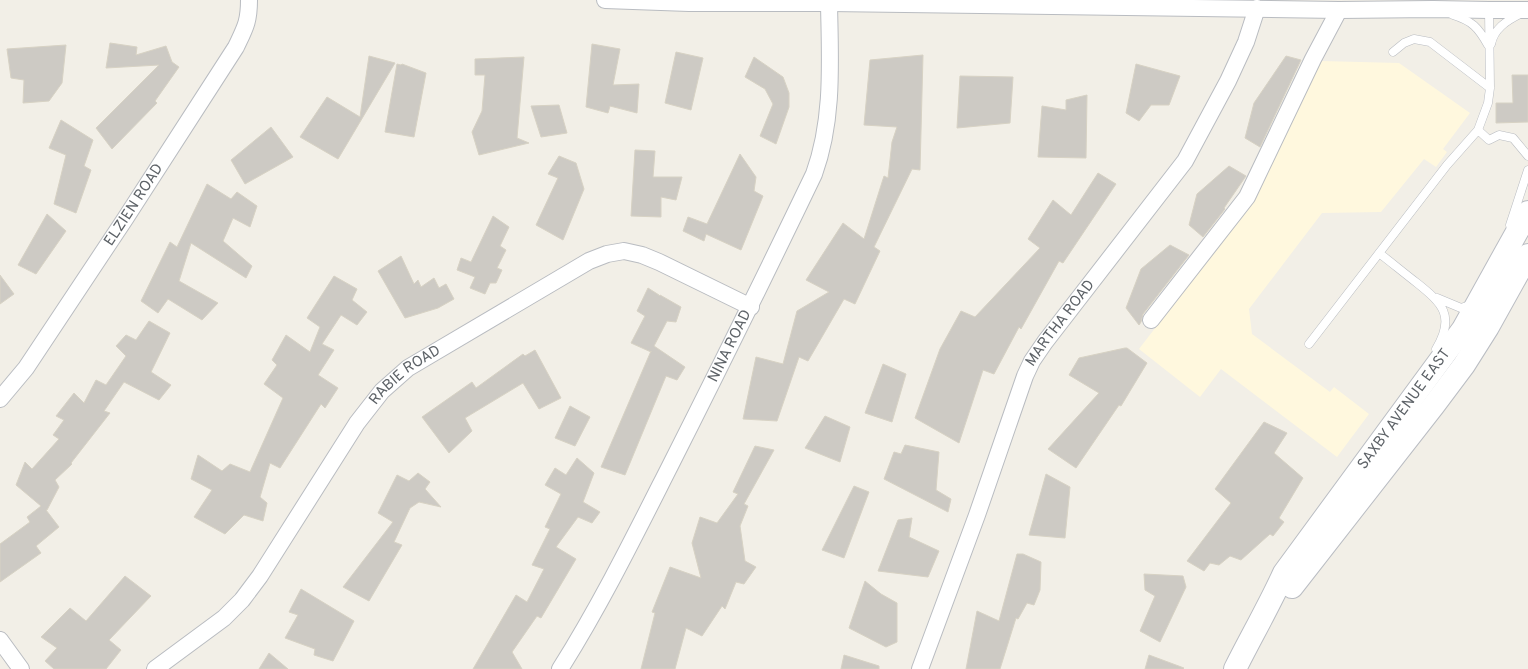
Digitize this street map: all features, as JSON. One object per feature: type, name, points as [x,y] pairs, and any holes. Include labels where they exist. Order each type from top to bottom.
[{"type":"street","name":"ELZIEN ROAD","points":[[0,399],[26,368],[236,47],[249,16],[249,0]]},
{"type":"street","points":[[605,0],[688,3],[829,3],[1339,10],[1491,7],[1528,10]]},
{"type":"street","name":"NINA ROAD","points":[[560,669],[598,604],[751,307],[814,174],[827,125],[831,78],[829,3]]},
{"type":"street","name":"MARTHA ROAD","points":[[920,669],[1032,361],[1185,161],[1228,81],[1246,42],[1257,8]]},
{"type":"street","points":[[1151,320],[1247,197],[1309,67],[1339,10]]},
{"type":"street","name":"SAXBY AVENUE EAST","points":[[1272,600],[1289,590],[1464,364],[1488,327],[1517,254],[1528,212]]},
{"type":"street","name":"RABIE ROAD","points":[[155,669],[224,618],[242,600],[260,576],[357,422],[382,391],[408,368],[437,349],[589,261],[607,254],[624,251],[642,255],[659,262],[751,307]]},
{"type":"street","name":"SAXBY AVENUE EAST","points":[[1235,669],[1252,633],[1272,600],[1284,573],[1463,329],[1481,298],[1517,254]]},
{"type":"street","points":[[0,640],[21,669]]},
{"type":"lane","points":[[1309,344],[1447,165],[1478,130],[1488,103],[1490,88],[1491,7]]},
{"type":"lane","points":[[1433,9],[1472,23],[1482,33],[1489,50]]},
{"type":"lane","points":[[1489,50],[1492,39],[1502,25],[1528,10]]},
{"type":"lane","points":[[1393,52],[1404,43],[1414,40],[1430,42],[1490,88]]},
{"type":"lane","points":[[1478,130],[1489,140],[1499,135],[1513,138],[1528,156]]},
{"type":"lane","points":[[1517,254],[1509,228],[1528,170]]},
{"type":"lane","points":[[1379,254],[1435,297],[1462,308],[1481,298]]},
{"type":"lane","points":[[1431,356],[1441,341],[1445,327],[1443,308],[1435,297]]},
{"type":"lane","points":[[1388,432],[1393,419],[1426,364]]},
{"type":"shaded area","points":[[1321,61],[1399,63],[1470,113],[1443,149],[1447,152],[1436,167],[1424,159],[1381,212],[1322,213],[1249,309],[1252,334],[1330,392],[1334,387],[1369,414],[1337,457],[1221,369],[1200,397],[1139,349],[1250,205]]},
{"type":"building","points":[[110,43],[137,47],[136,55],[166,46],[172,62],[179,67],[155,101],[157,103],[112,149],[96,128],[159,65],[106,68]]},
{"type":"building","points":[[592,44],[620,49],[613,85],[639,84],[637,113],[610,106],[608,113],[586,107]]},
{"type":"building","points":[[66,45],[62,83],[49,101],[23,103],[24,80],[11,78],[7,49]]},
{"type":"building","points":[[676,52],[703,58],[691,110],[665,103]]},
{"type":"building","points":[[923,55],[920,170],[912,169],[874,247],[880,251],[855,304],[844,299],[808,361],[799,357],[777,421],[743,419],[756,357],[783,364],[797,311],[829,292],[806,280],[843,223],[864,239],[884,176],[888,178],[892,142],[897,127],[864,125],[870,60]]},
{"type":"building","points":[[369,56],[395,63],[338,159],[300,137],[327,97],[360,117]]},
{"type":"building","points":[[1286,56],[1301,60],[1260,147],[1245,138],[1254,103]]},
{"type":"building","points":[[524,57],[517,138],[529,143],[479,155],[472,132],[482,111],[485,75],[475,75],[475,59]]},
{"type":"building","points":[[754,57],[783,77],[789,93],[789,107],[776,144],[760,136],[773,104],[765,89],[745,77]]},
{"type":"building","points":[[397,64],[426,73],[414,137],[385,132]]},
{"type":"building","points":[[1136,64],[1180,76],[1169,105],[1151,105],[1139,121],[1126,113]]},
{"type":"building","points":[[1512,75],[1528,75],[1528,122],[1496,123],[1496,103],[1513,103]]},
{"type":"building","points":[[960,76],[1013,77],[1010,123],[957,128]]},
{"type":"building","points":[[1087,95],[1086,158],[1038,157],[1042,106],[1066,110],[1066,100]]},
{"type":"building","points":[[559,105],[567,133],[541,137],[531,106]]},
{"type":"building","points":[[61,120],[93,140],[84,166],[91,170],[76,213],[54,204],[66,155],[49,148]]},
{"type":"building","points":[[271,127],[293,157],[245,184],[231,160]]},
{"type":"building","points":[[635,150],[655,151],[653,177],[682,177],[676,200],[661,197],[661,217],[631,216]]},
{"type":"building","points":[[740,154],[756,177],[754,191],[763,196],[741,250],[706,234],[704,241],[683,231],[688,217],[707,224]]},
{"type":"building","points":[[559,156],[576,163],[584,189],[563,240],[536,225],[558,178],[548,174]]},
{"type":"building","points":[[1229,166],[1246,176],[1225,209],[1203,237],[1189,225],[1197,194]]},
{"type":"building","points":[[1098,173],[1116,184],[1063,263],[1059,261],[1021,329],[1019,327],[994,374],[983,370],[959,443],[915,418],[940,349],[961,311],[975,317],[1040,248],[1028,239],[1053,200],[1071,215]]},
{"type":"building","points":[[207,184],[231,199],[237,192],[257,206],[250,227],[233,218],[223,241],[252,266],[246,278],[191,243],[179,281],[218,303],[202,320],[168,299],[158,313],[141,301],[170,242],[177,247]]},
{"type":"building","points":[[47,214],[66,231],[36,274],[18,265]]},
{"type":"building","points":[[493,216],[509,227],[500,246],[506,250],[497,268],[502,270],[496,283],[490,283],[485,294],[470,288],[475,277],[457,270],[461,258],[471,262]]},
{"type":"building","points":[[1170,245],[1189,255],[1143,314],[1139,325],[1126,308],[1141,269]]},
{"type":"building","points":[[401,256],[414,284],[418,280],[421,287],[434,278],[439,288],[446,284],[454,299],[438,308],[405,318],[378,271]]},
{"type":"building","points":[[0,275],[14,294],[0,304]]},
{"type":"building","points":[[334,276],[357,289],[352,300],[367,312],[357,325],[341,315],[322,344],[334,350],[318,375],[338,388],[325,408],[321,404],[280,468],[270,463],[260,497],[267,503],[263,521],[244,515],[225,534],[194,517],[212,490],[191,479],[198,455],[222,471],[230,464],[250,472],[283,398],[264,384],[277,365],[272,360],[286,335],[310,352],[320,327],[307,318]]},
{"type":"building","points":[[648,288],[681,307],[676,322],[667,321],[654,346],[685,367],[677,380],[666,376],[625,475],[601,467],[651,352],[631,343],[645,316],[637,311]]},
{"type":"building","points":[[149,321],[170,333],[151,372],[171,385],[159,400],[124,382],[104,411],[110,413],[72,464],[55,480],[59,487],[46,510],[59,527],[36,546],[41,553],[0,582],[0,544],[30,522],[27,517],[41,506],[16,485],[25,462],[32,469],[59,439],[53,435],[64,420],[56,416],[74,393],[84,403],[96,380],[106,385],[126,356],[116,346],[126,335],[136,340]]},
{"type":"building","points":[[1125,348],[1147,363],[1121,406],[1119,405],[1076,468],[1048,449],[1099,393],[1069,375],[1079,358]]},
{"type":"building","points":[[535,350],[561,398],[539,409],[523,383],[465,418],[472,431],[449,453],[422,417],[472,382],[476,388],[523,354],[525,356]]},
{"type":"building","points":[[883,364],[906,374],[892,422],[865,413]]},
{"type":"building","points":[[570,406],[590,417],[575,446],[555,438]]},
{"type":"building","points":[[825,416],[850,427],[840,462],[805,448]]},
{"type":"building","points":[[1264,422],[1287,433],[1274,453],[1303,478],[1279,518],[1284,522],[1273,536],[1270,534],[1241,560],[1230,556],[1219,565],[1210,563],[1204,571],[1187,561],[1231,503],[1215,489]]},
{"type":"building","points":[[905,445],[939,452],[936,490],[951,499],[948,512],[884,479],[894,452],[901,454]]},
{"type":"building","points":[[755,446],[774,450],[744,504],[748,506],[740,526],[745,561],[756,567],[744,584],[736,582],[725,609],[722,606],[702,636],[686,628],[675,669],[641,669],[655,613],[652,612],[670,567],[701,578],[692,543],[700,517],[717,523],[738,494],[733,492]]},
{"type":"building","points":[[577,458],[594,473],[583,502],[600,512],[592,523],[578,517],[556,547],[576,559],[541,618],[537,616],[512,652],[522,669],[473,669],[516,595],[527,602],[544,569],[532,565],[550,529],[545,527],[561,494],[545,485],[555,468],[566,475]]},
{"type":"building","points":[[418,473],[430,482],[425,489],[441,507],[419,502],[410,508],[394,542],[402,545],[369,601],[343,587],[393,522],[378,513],[397,475],[409,481]]},
{"type":"building","points":[[1046,474],[1070,487],[1065,538],[1029,535]]},
{"type":"building","points":[[854,486],[869,492],[844,558],[822,550]]},
{"type":"building","points":[[912,518],[909,537],[939,551],[928,577],[878,571],[898,520]]},
{"type":"building","points":[[1017,554],[1023,554],[1041,562],[1040,590],[1034,605],[1027,603],[1018,619],[1016,618],[1000,669],[966,669],[977,611],[999,621]]},
{"type":"building","points":[[1144,574],[1183,576],[1186,587],[1160,642],[1140,631],[1155,596],[1145,590]]},
{"type":"building","points":[[125,576],[151,596],[109,640],[121,650],[106,669],[54,669],[45,661],[57,648],[41,637],[70,608],[86,621]]},
{"type":"building","points":[[865,581],[881,594],[897,603],[897,642],[886,647],[849,628]]},
{"type":"building","points":[[301,589],[354,621],[333,661],[314,655],[315,649],[285,638],[298,615],[289,612]]},
{"type":"building","points":[[269,653],[288,669],[259,669]]},
{"type":"building","points":[[844,655],[879,666],[879,669],[841,669]]},
{"type":"building","points":[[1149,655],[1184,668],[1145,669]]}]
